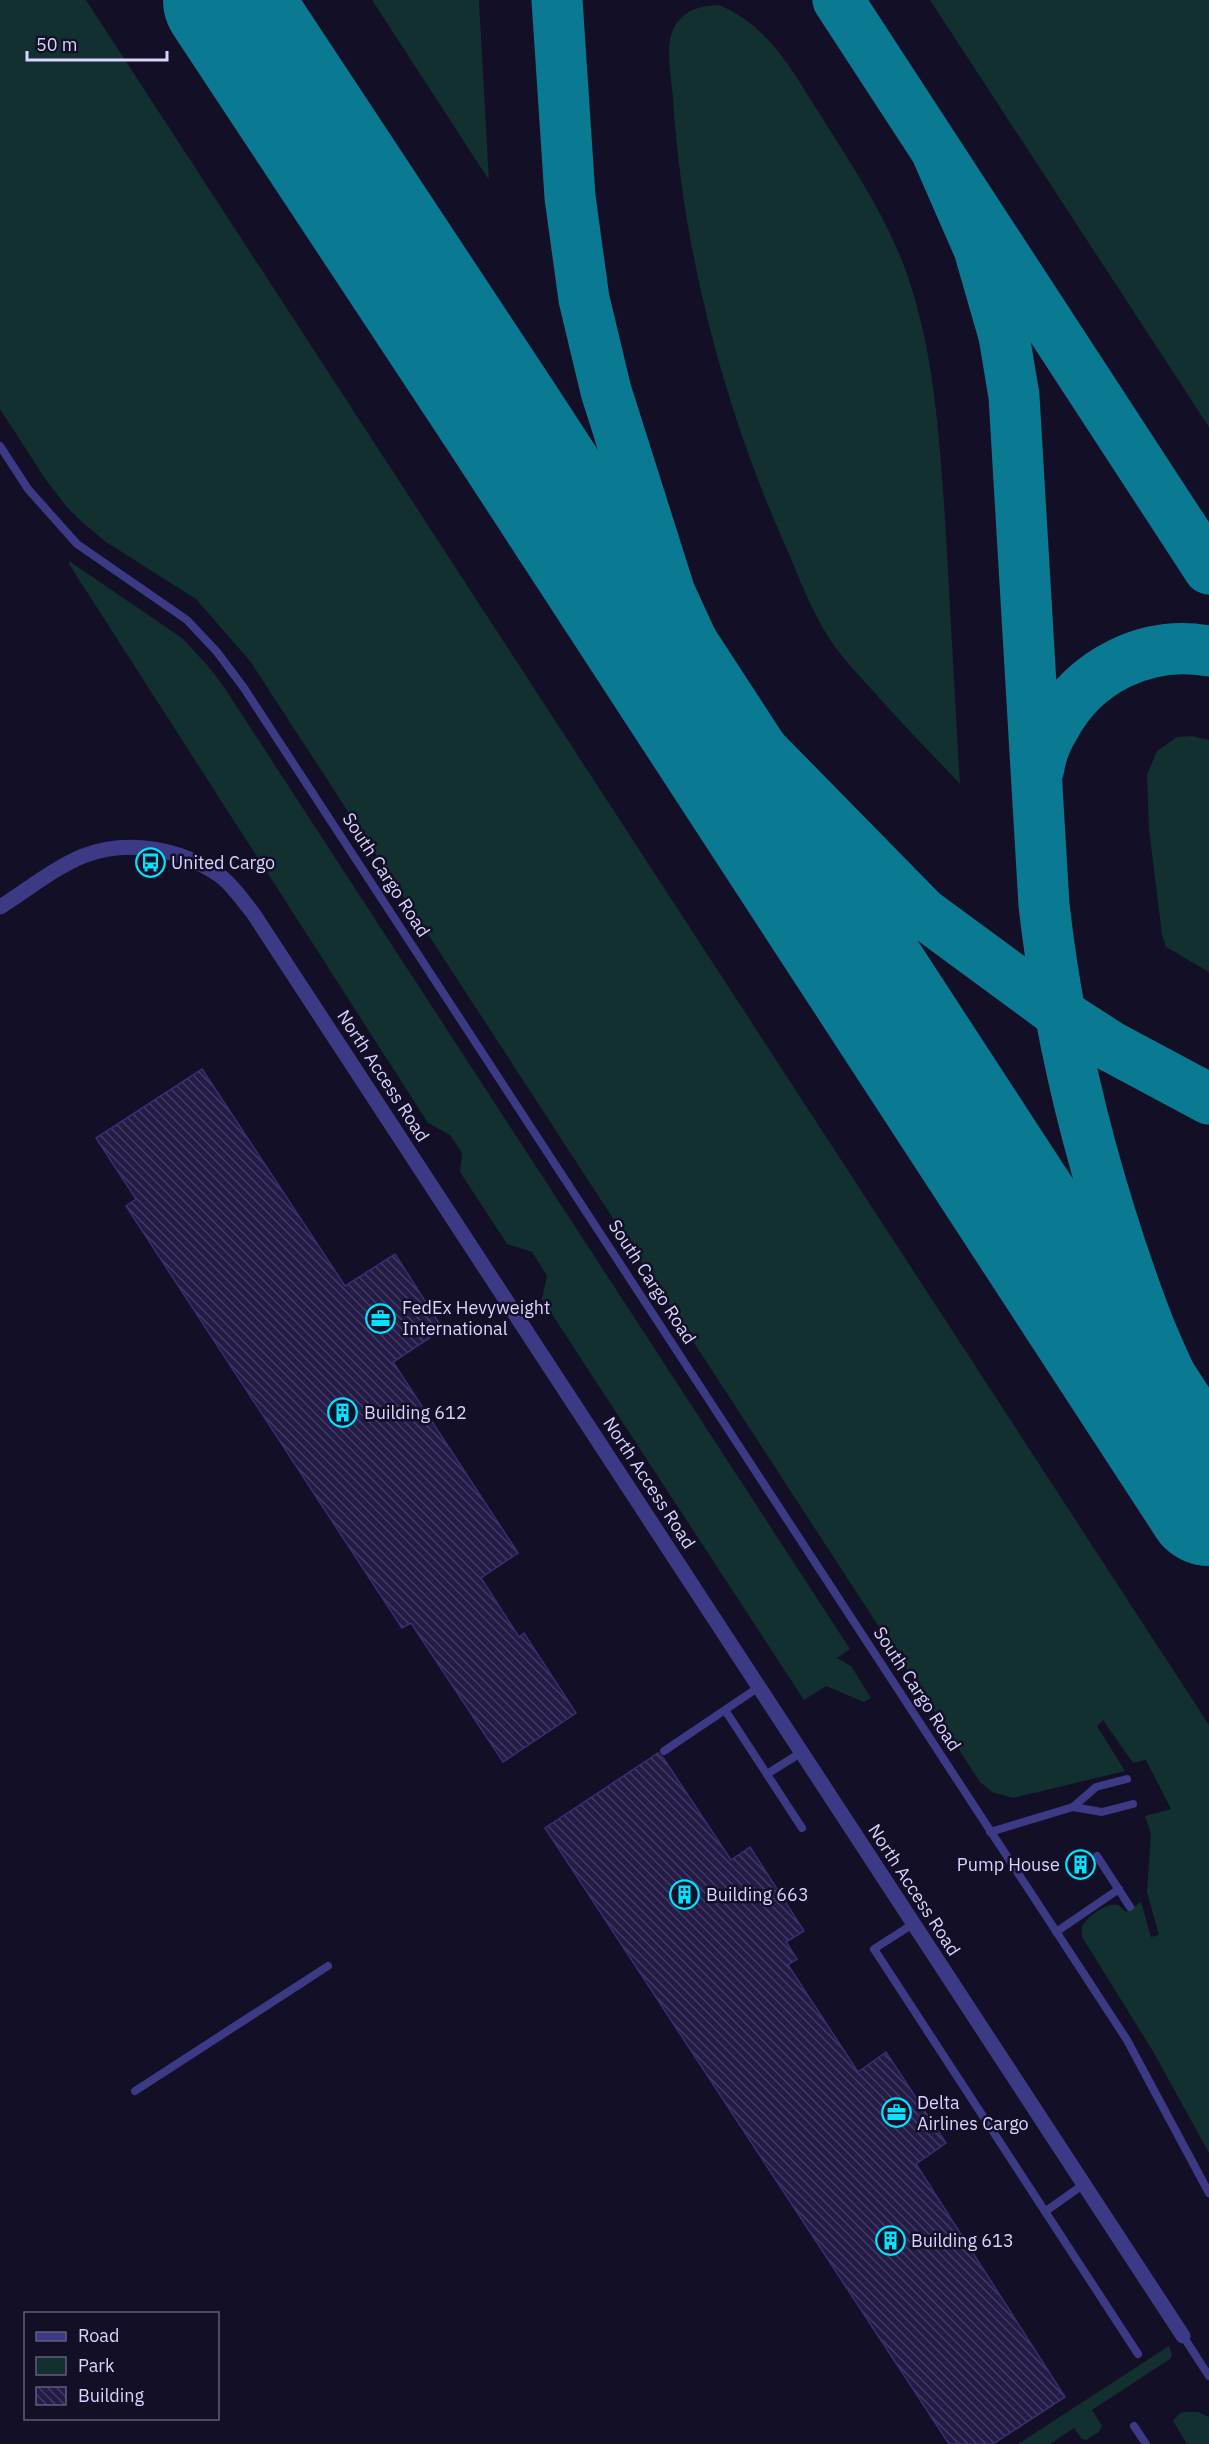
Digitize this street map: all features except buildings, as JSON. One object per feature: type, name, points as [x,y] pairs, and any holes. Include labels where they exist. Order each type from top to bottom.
[{"type":"street","name":"North Access Road","points":[[0,907],[82,856],[117,848],[144,847],[184,856],[221,876],[254,913],[1183,2336]]},
{"type":"lane","name":"South Cargo Road","points":[[0,446],[28,489],[77,544],[187,620],[217,652],[244,688],[1126,2040],[1209,2193]]},
{"type":"lane","points":[[664,1751],[759,1688]]},
{"type":"lane","points":[[725,1710],[802,1828]]},
{"type":"lane","points":[[767,1774],[802,1752]]},
{"type":"lane","points":[[990,1832],[1073,1806],[1096,1787],[1127,1779]]},
{"type":"lane","points":[[1073,1806],[1102,1812],[1133,1804]]},
{"type":"lane","points":[[1097,1856],[1130,1907]]},
{"type":"lane","points":[[1056,1932],[1119,1889]]},
{"type":"lane","points":[[913,1924],[874,1949],[1138,2354]]},
{"type":"lane","points":[[135,2091],[328,1966]]},
{"type":"lane","points":[[1046,2211],[1084,2184]]},
{"type":"lane","points":[[1183,2336],[1209,2376]]},
{"type":"lane","points":[[1134,2426],[1146,2444]]},
{"type":"green space","points":[[0,0],[86,0],[1209,1725],[1209,2153],[1154,2053],[1082,1937],[1084,1923],[1097,1911],[1114,1904],[1126,1912],[1141,1902],[1151,1937],[1159,1935],[1147,1892],[1151,1834],[1145,1816],[1171,1809],[1146,1760],[1133,1763],[1103,1720],[1097,1726],[1125,1771],[1013,1798],[992,1792],[980,1782],[250,661],[196,599],[106,542],[66,506],[46,480],[0,409]]},
{"type":"green space","points":[[372,0],[479,0],[489,180]]},
{"type":"green space","points":[[930,0],[1209,0],[1209,427]]},
{"type":"green space","points":[[719,5],[753,25],[790,67],[874,203],[893,239],[912,288],[927,348],[939,441],[960,784],[894,715],[837,650],[827,635],[804,591],[763,492],[725,383],[696,270],[686,214],[669,63],[669,44],[678,22],[693,10]]},
{"type":"green space","points":[[69,561],[182,638],[224,687],[850,1649],[837,1658],[851,1666],[871,1698],[864,1702],[826,1686],[804,1700],[542,1299],[547,1276],[532,1252],[507,1244],[460,1172],[462,1153],[450,1135],[428,1123]]},
{"type":"green space","points":[[1192,736],[1209,740],[1209,972],[1166,947],[1162,935],[1149,829],[1147,775],[1157,751],[1177,737]]},
{"type":"green space","points":[[1169,2346],[1172,2355],[1170,2359],[1092,2410],[1102,2426],[1099,2432],[1086,2440],[1082,2439],[1074,2428],[1050,2444],[1018,2444]]},
{"type":"green space","points":[[1198,2412],[1209,2417],[1209,2444],[1187,2444],[1173,2421],[1180,2413]]},
{"type":"taxiway","points":[[557,0],[570,197],[584,299],[606,391],[670,593],[723,708],[877,995]]},
{"type":"taxiway","points":[[838,0],[1209,569]]},
{"type":"taxiway","points":[[938,155],[979,249],[1004,336],[1014,396],[1044,905],[1070,1062],[1095,1165],[1127,1266],[1160,1352],[1209,1457]]},
{"type":"taxiway","points":[[500,415],[640,610],[683,661]]},
{"type":"taxiway","points":[[1039,768],[1047,741],[1068,706],[1083,689],[1101,675],[1120,663],[1163,650],[1209,651]]},
{"type":"taxiway","points":[[766,753],[923,913],[1059,1013],[1110,1046],[1209,1099]]},
{"type":"taxiway","points":[[1188,1471],[1209,1499]]},
{"type":"runway","points":[[226,0],[500,415],[1209,1503]]},
{"type":"place","name":"United Cargo","points":[[150,863]]},
{"type":"place","name":"FedEx Hevyweight International","points":[[381,1318]]},
{"type":"place","name":"Building 612","points":[[343,1413]]},
{"type":"place","name":"Pump House","points":[[1081,1865]]},
{"type":"place","name":"Building 663","points":[[685,1895]]},
{"type":"place","name":"Delta Airlines Cargo","points":[[896,2113]]},
{"type":"place","name":"Building 613","points":[[890,2241]]}]
